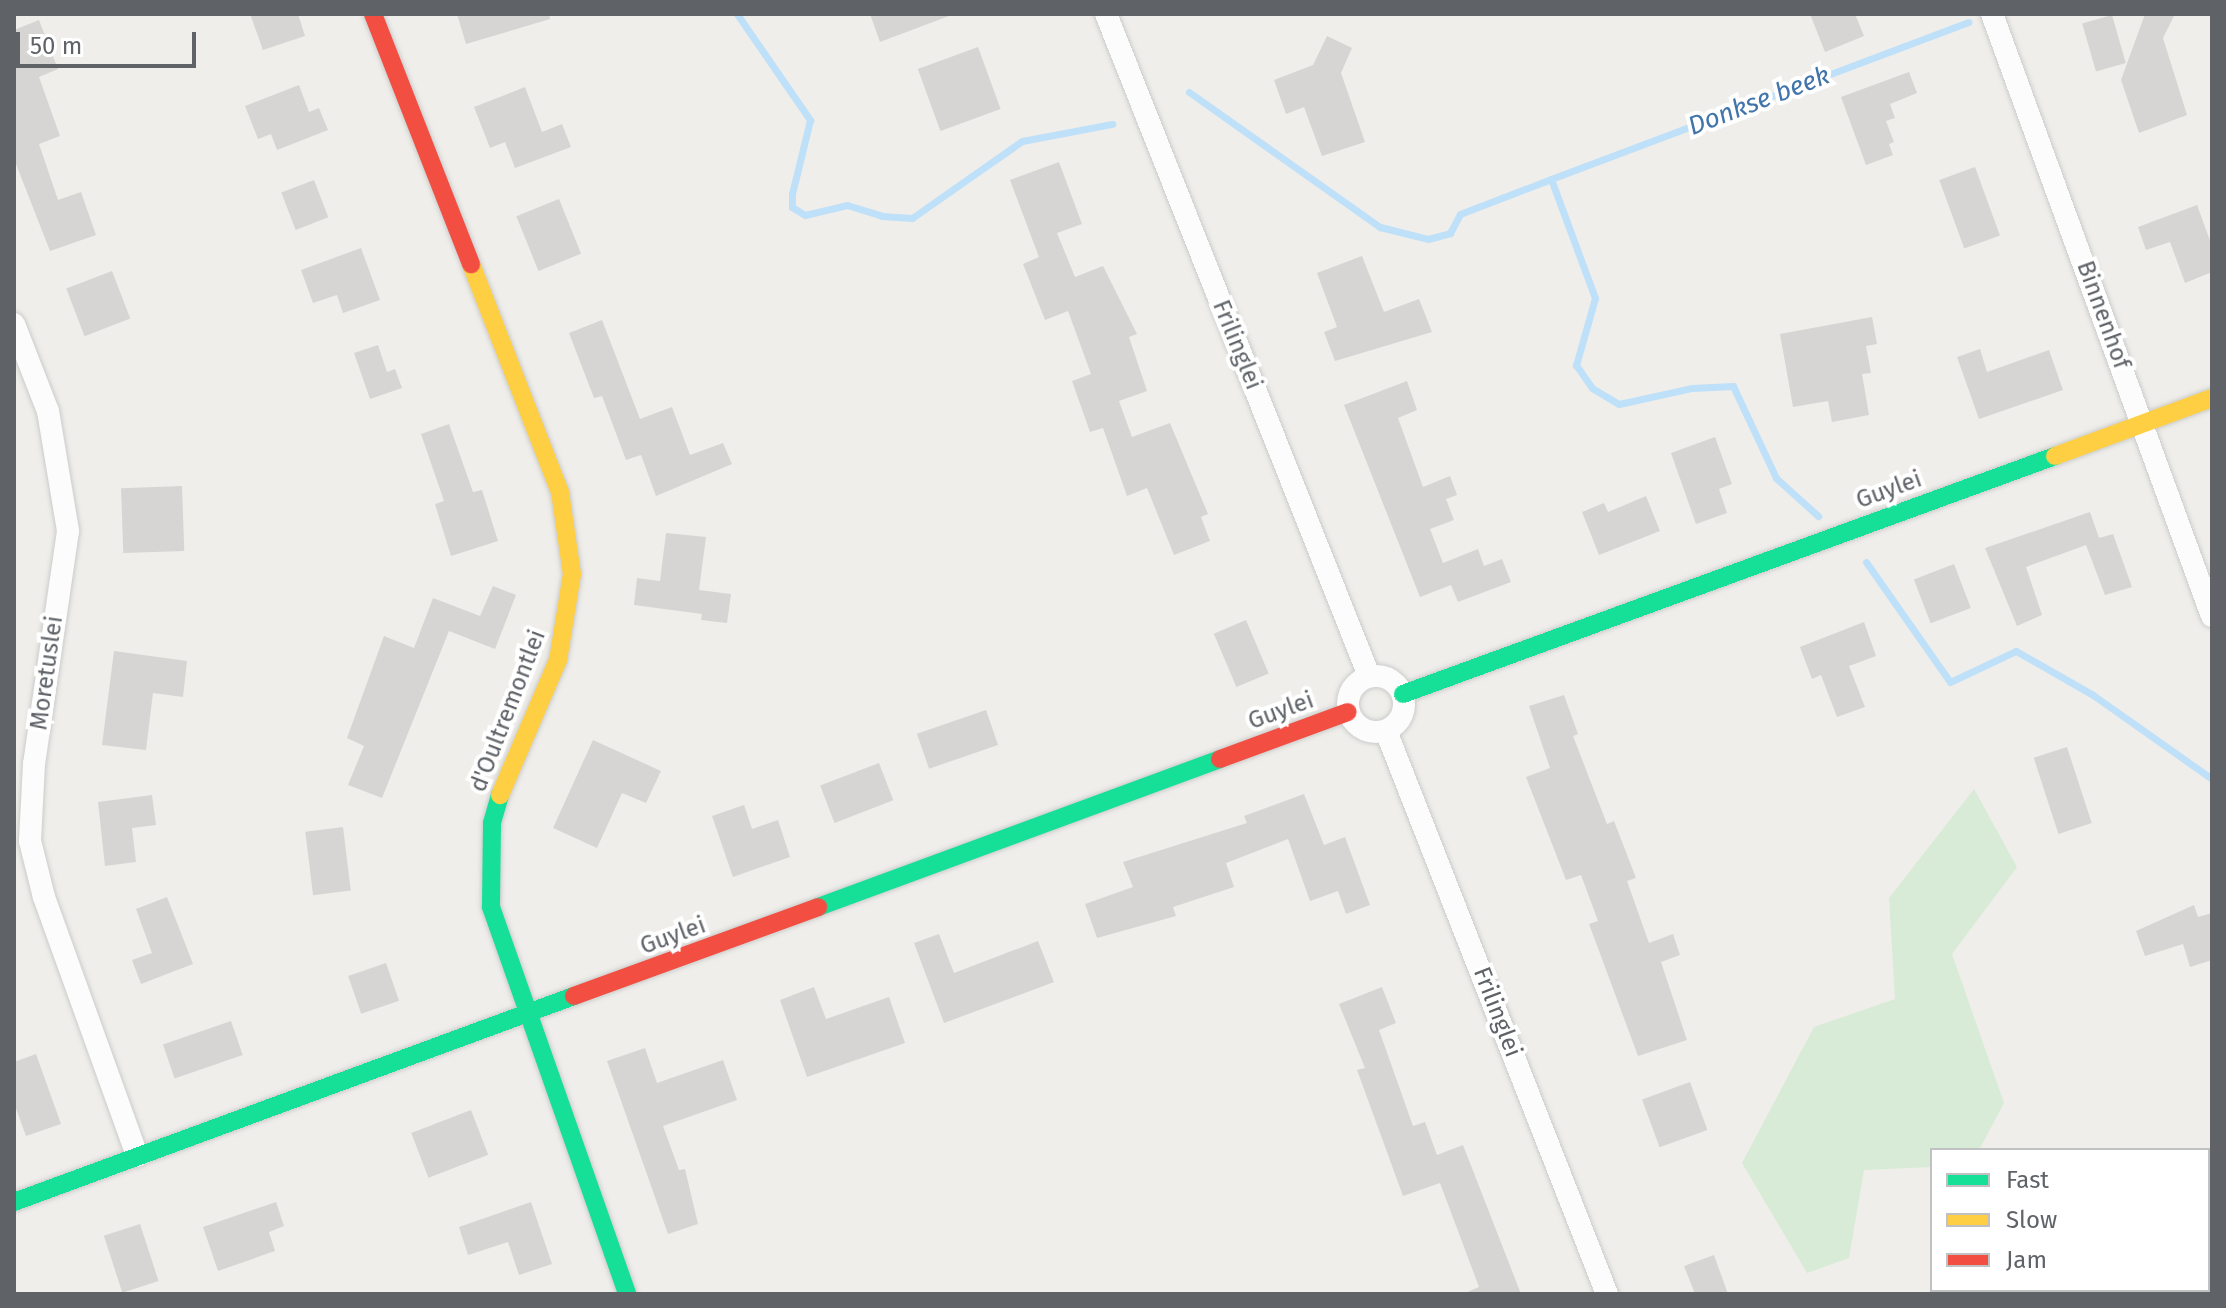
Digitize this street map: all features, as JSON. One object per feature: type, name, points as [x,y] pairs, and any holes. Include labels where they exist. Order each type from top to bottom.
[{"type":"street","name":"d'Oultremontlei","points":[[373,14],[560,492],[570,538],[571,589],[558,660],[503,783],[488,860],[491,907],[525,1016],[627,1294]]},
{"type":"street","name":"Frilinglei","points":[[1106,14],[1369,676]]},
{"type":"street","name":"Binnenhof","points":[[1992,14],[2212,616]]},
{"type":"street","name":"Moretuslei","points":[[14,324],[48,411],[68,531],[22,839],[137,1156]]},
{"type":"street","name":"Guylei","points":[[1403,694],[2212,398]]},
{"type":"street","points":[[1369,676],[1390,679],[1403,694],[1401,718],[1386,731],[1360,728],[1348,712],[1352,687],[1369,676]]},
{"type":"street","name":"Guylei","points":[[14,1202],[1348,712]]},
{"type":"street","name":"Frilinglei","points":[[1386,731],[1607,1294]]},
{"type":"green space","points":[[1974,789],[2017,867],[1952,954],[2004,1103],[1980,1148],[1930,1148],[1930,1167],[1864,1170],[1849,1258],[1807,1273],[1742,1163],[1814,1027],[1895,999],[1889,898]]},
{"type":"building","points":[[250,14],[298,14],[305,36],[263,50]]},
{"type":"building","points":[[457,14],[549,14],[550,19],[466,44]]},
{"type":"building","points":[[870,14],[949,14],[949,16],[880,42]]},
{"type":"building","points":[[1810,14],[1855,14],[1864,36],[1825,52]]},
{"type":"building","points":[[2145,14],[2175,14],[2163,38],[2187,115],[2139,133],[2121,80]]},
{"type":"building","points":[[2112,15],[2126,63],[2096,72],[2082,24]]},
{"type":"building","points":[[39,20],[58,69],[39,77],[60,136],[39,144],[58,200],[81,192],[96,235],[50,251],[14,159],[14,30]]},
{"type":"building","points":[[1327,36],[1352,48],[1341,73],[1365,142],[1322,156],[1304,107],[1286,114],[1274,80],[1313,65]]},
{"type":"building","points":[[978,47],[1001,109],[940,131],[918,69]]},
{"type":"building","points":[[1909,72],[1917,93],[1890,104],[1895,118],[1886,121],[1894,142],[1889,144],[1893,155],[1866,165],[1841,97]]},
{"type":"building","points":[[299,85],[309,112],[319,108],[328,130],[277,150],[271,134],[258,139],[245,106]]},
{"type":"building","points":[[525,87],[542,132],[562,124],[571,147],[515,168],[505,142],[490,148],[474,107]]},
{"type":"building","points":[[1059,162],[1082,224],[1057,233],[1075,277],[1103,266],[1137,334],[1129,337],[1147,391],[1119,401],[1132,437],[1170,423],[1208,514],[1201,517],[1210,541],[1174,555],[1147,488],[1127,496],[1103,428],[1090,432],[1072,381],[1091,374],[1068,311],[1045,320],[1023,264],[1039,257],[1010,180]]},
{"type":"building","points":[[1975,167],[2000,236],[1964,249],[1939,180]]},
{"type":"building","points":[[314,180],[328,217],[296,230],[281,193]]},
{"type":"building","points":[[559,199],[581,254],[538,271],[516,216]]},
{"type":"building","points":[[2197,205],[2212,246],[2212,272],[2185,283],[2170,242],[2146,250],[2138,227]]},
{"type":"building","points":[[361,248],[380,300],[343,313],[337,295],[313,303],[301,270]]},
{"type":"building","points":[[1362,256],[1384,312],[1419,299],[1432,332],[1335,361],[1324,332],[1337,327],[1317,273]]},
{"type":"building","points":[[112,271],[130,319],[85,336],[66,289]]},
{"type":"building","points":[[1872,317],[1877,344],[1866,346],[1871,373],[1862,374],[1869,415],[1832,422],[1828,401],[1793,407],[1780,334]]},
{"type":"building","points":[[602,320],[640,419],[672,407],[690,455],[723,443],[732,464],[656,496],[641,455],[626,460],[602,396],[594,398],[569,333]]},
{"type":"building","points":[[378,345],[387,372],[395,369],[402,388],[370,399],[354,353]]},
{"type":"building","points":[[1980,349],[1987,372],[2049,350],[2063,390],[1979,419],[1957,357]]},
{"type":"building","points":[[1407,381],[1417,410],[1398,418],[1423,487],[1450,476],[1457,495],[1446,499],[1454,520],[1430,529],[1443,563],[1478,549],[1484,566],[1502,559],[1511,582],[1458,602],[1451,585],[1420,597],[1344,405]]},
{"type":"building","points":[[449,424],[473,492],[482,490],[498,541],[451,556],[435,504],[444,501],[421,434]]},
{"type":"building","points":[[1715,437],[1732,484],[1719,489],[1727,513],[1696,524],[1671,453]]},
{"type":"building","points":[[182,486],[184,551],[123,553],[121,488]]},
{"type":"building","points":[[1646,496],[1660,531],[1599,555],[1582,512],[1604,503],[1608,512]]},
{"type":"building","points":[[2090,512],[2099,538],[2113,534],[2132,587],[2105,595],[2086,545],[2026,567],[2042,615],[2017,626],[1985,548]]},
{"type":"building","points":[[666,533],[706,537],[699,590],[731,594],[727,623],[701,620],[702,614],[634,605],[637,578],[660,581]]},
{"type":"building","points":[[1954,564],[1971,608],[1931,623],[1914,579]]},
{"type":"building","points":[[493,586],[516,595],[495,649],[449,631],[382,798],[348,785],[364,746],[347,738],[384,636],[414,648],[433,598],[480,616]]},
{"type":"building","points":[[1246,620],[1269,673],[1236,687],[1214,634]]},
{"type":"building","points":[[1864,622],[1876,656],[1849,666],[1865,707],[1837,717],[1821,675],[1812,679],[1800,647]]},
{"type":"building","points":[[114,651],[187,661],[183,697],[153,693],[146,750],[102,745]]},
{"type":"building","points":[[1564,695],[1578,734],[1573,736],[1607,824],[1614,821],[1636,878],[1627,881],[1649,943],[1673,934],[1680,955],[1661,962],[1687,1040],[1638,1056],[1589,924],[1598,921],[1581,875],[1566,880],[1526,777],[1550,768],[1529,706]]},
{"type":"building","points":[[986,710],[998,745],[929,769],[917,734]]},
{"type":"building","points":[[593,740],[661,771],[646,803],[622,793],[597,848],[553,828]]},
{"type":"building","points":[[2067,747],[2092,823],[2058,834],[2034,758]]},
{"type":"building","points":[[879,763],[893,800],[835,823],[820,786]]},
{"type":"building","points":[[1304,794],[1324,845],[1345,837],[1370,905],[1346,914],[1338,891],[1310,901],[1288,839],[1226,863],[1234,887],[1173,907],[1176,916],[1097,938],[1085,904],[1133,887],[1123,862],[1247,823],[1244,816]]},
{"type":"building","points":[[152,795],[156,825],[132,828],[136,862],[105,866],[98,802]]},
{"type":"building","points":[[744,805],[752,829],[778,820],[790,857],[733,877],[712,816]]},
{"type":"building","points":[[343,827],[351,891],[313,895],[305,832]]},
{"type":"building","points":[[167,897],[193,964],[141,984],[132,960],[152,953],[136,909]]},
{"type":"building","points":[[2194,905],[2198,917],[2212,913],[2212,960],[2190,967],[2183,944],[2145,956],[2136,931]]},
{"type":"building","points":[[939,934],[954,973],[1038,941],[1054,982],[944,1023],[914,943]]},
{"type":"building","points":[[386,963],[399,1001],[361,1014],[348,976]]},
{"type":"building","points":[[814,987],[826,1019],[889,997],[905,1043],[807,1077],[780,1000]]},
{"type":"building","points":[[1382,987],[1396,1023],[1379,1030],[1413,1126],[1425,1122],[1437,1155],[1463,1145],[1521,1294],[1463,1294],[1479,1287],[1440,1183],[1403,1196],[1357,1070],[1365,1068],[1339,1004]]},
{"type":"building","points":[[231,1021],[243,1055],[175,1078],[163,1044]]},
{"type":"building","points":[[645,1048],[657,1083],[723,1060],[737,1100],[663,1126],[679,1170],[685,1169],[698,1224],[668,1234],[607,1061]]},
{"type":"building","points":[[36,1054],[61,1124],[26,1136],[14,1103],[14,1062]]},
{"type":"building","points":[[1690,1082],[1707,1130],[1660,1147],[1642,1099]]},
{"type":"building","points":[[471,1110],[488,1155],[428,1178],[411,1133]]},
{"type":"building","points":[[276,1202],[284,1226],[269,1232],[275,1251],[218,1271],[203,1227]]},
{"type":"building","points":[[531,1202],[552,1264],[519,1275],[508,1242],[468,1255],[459,1227]]},
{"type":"building","points":[[140,1224],[159,1281],[122,1293],[104,1236]]},
{"type":"building","points":[[1714,1255],[1728,1294],[1695,1294],[1684,1266]]},
{"type":"waterway","points":[[737,14],[810,120],[792,194],[792,207],[805,215],[847,205],[882,216],[912,218],[1022,141],[1112,124]]},
{"type":"waterway","name":"Donkse beek","points":[[1551,179],[1968,22]]},
{"type":"waterway","points":[[1189,92],[1380,227],[1428,239],[1450,233],[1460,214],[1551,179],[1595,298],[1576,365],[1592,388],[1619,404],[1692,388],[1733,386],[1776,478],[1818,516]]},
{"type":"waterway","points":[[1866,562],[1950,682],[2016,651],[2093,695],[2212,779]]},
{"type":"traffic: fast","points":[[1403,694],[2055,456]]},
{"type":"traffic: fast","points":[[818,907],[1220,759]]},
{"type":"traffic: fast","points":[[500,795],[492,823],[491,907],[627,1294]]},
{"type":"traffic: fast","points":[[14,1202],[574,996]]},
{"type":"traffic: slow","points":[[471,264],[560,492],[572,574],[558,660],[500,795]]},
{"type":"traffic: slow","points":[[2055,456],[2212,398]]},
{"type":"traffic: jam","points":[[373,14],[471,264]]},
{"type":"traffic: jam","points":[[1220,759],[1348,712]]},
{"type":"traffic: jam","points":[[574,996],[818,907]]}]
